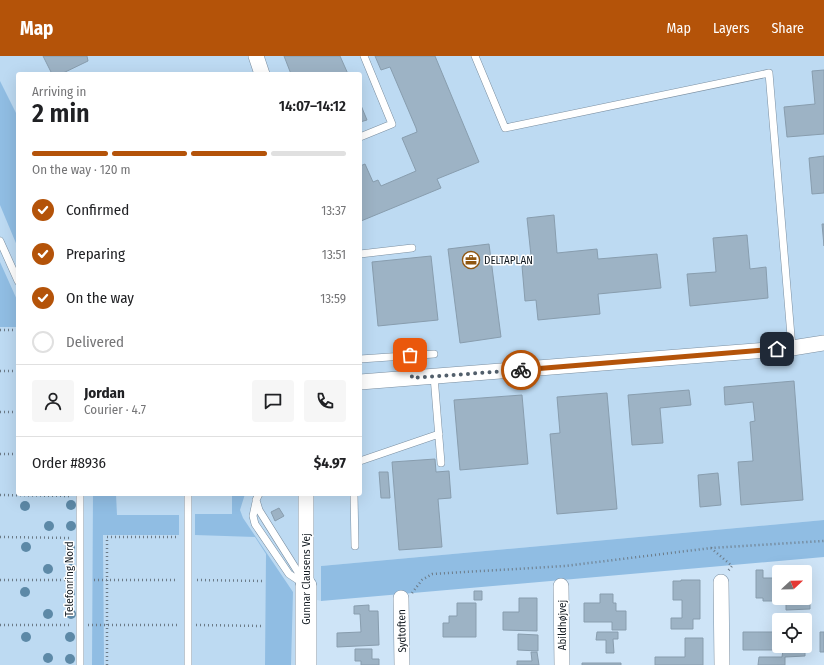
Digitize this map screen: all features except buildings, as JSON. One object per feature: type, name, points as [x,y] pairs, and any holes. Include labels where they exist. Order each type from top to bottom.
[{"type":"street","points":[[256,56],[261,72]]},
{"type":"street","points":[[362,382],[792,348],[824,343]]},
{"type":"street","name":"Gunnar Clausens Vej","points":[[306,496],[306,665]]},
{"type":"street","points":[[721,582],[722,665]]},
{"type":"street","name":"Abildhøjvej","points":[[562,586],[562,665]]},
{"type":"street","name":"Sydtoften","points":[[401,598],[402,665]]},
{"type":"lane","points":[[362,136],[392,124],[364,56]]},
{"type":"lane","points":[[475,56],[505,128],[769,73],[792,348]]},
{"type":"lane","points":[[0,241],[16,277]]},
{"type":"lane","points":[[362,254],[412,248]]},
{"type":"lane","points":[[362,359],[434,354]]},
{"type":"lane","points":[[410,355],[412,378]]},
{"type":"lane","points":[[434,376],[441,463]]},
{"type":"lane","points":[[362,460],[439,434]]},
{"type":"lane","name":"Telefonring Nord","points":[[80,496],[80,665]]},
{"type":"lane","points":[[188,496],[188,665]]},
{"type":"lane","points":[[354,496],[355,546]]},
{"type":"lane","points":[[258,497],[259,510],[306,586]]},
{"type":"path","points":[[0,330],[16,330]]},
{"type":"path","points":[[0,371],[16,371]]},
{"type":"path","points":[[0,412],[16,412]]},
{"type":"path","points":[[0,454],[16,454]]},
{"type":"path","points":[[0,495],[16,495]]},
{"type":"path","points":[[0,537],[80,538]]},
{"type":"path","points":[[107,665],[107,537],[188,538]]},
{"type":"path","points":[[401,598],[411,595],[422,580],[432,574],[565,566],[710,548],[824,541]]},
{"type":"path","points":[[710,548],[732,566],[721,582]]},
{"type":"path","points":[[0,580],[80,580]]},
{"type":"path","points":[[94,580],[104,580]]},
{"type":"path","points":[[0,625],[103,625]]},
{"type":"shaded area","points":[[0,56],[824,56],[824,520],[321,566],[321,601],[306,597],[306,665],[0,665]]},
{"type":"shaded area","points":[[0,81],[16,113],[16,243],[0,205]]},
{"type":"shaded area","points":[[0,262],[16,298],[16,327],[0,327]]},
{"type":"shaded area","points":[[93,496],[116,496],[117,515],[179,515],[179,535],[103,535],[104,665],[92,665]]},
{"type":"shaded area","points":[[232,496],[244,496],[240,510],[243,518],[293,592],[291,665],[265,665],[266,554],[255,537],[195,535],[195,514],[232,514]]},
{"type":"shaded area","points":[[824,520],[824,557],[321,601],[321,566]]},
{"type":"way so far","points":[[410,355],[412,378],[521,370]]},
{"type":"place","name":"DELTAPLAN","points":[[471,260]]},
{"type":"route","points":[[521,370],[777,349]]}]
